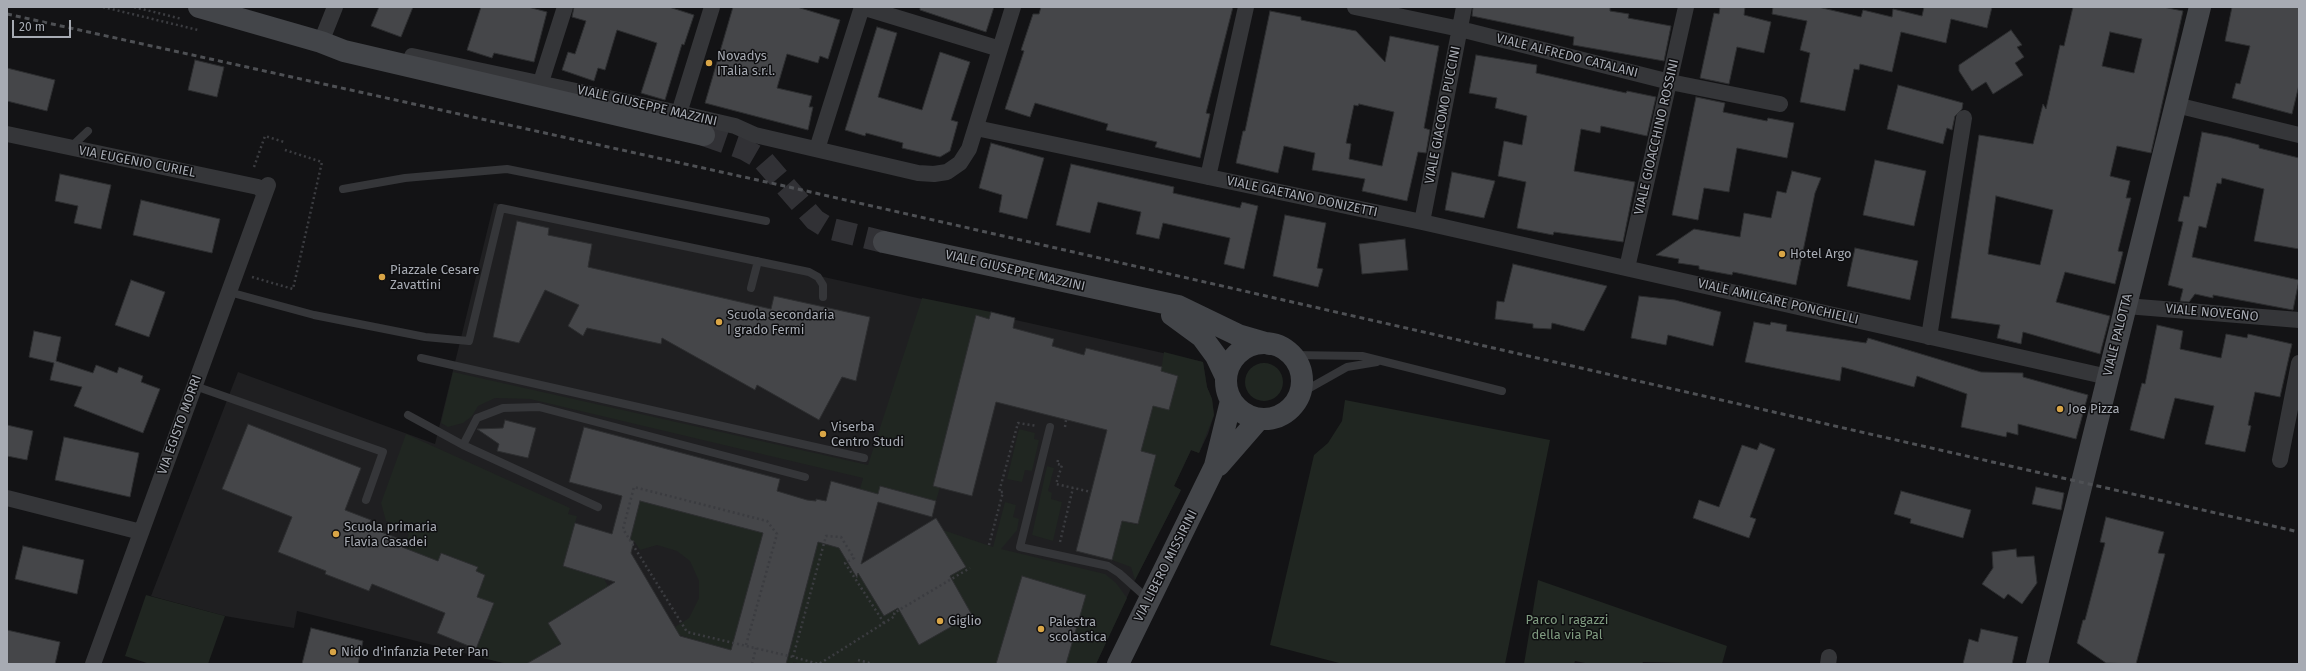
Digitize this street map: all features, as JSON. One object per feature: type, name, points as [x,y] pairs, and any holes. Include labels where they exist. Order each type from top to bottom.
[{"type":"street","name":"VIALE GIUSEPPE MAZZINI","points":[[199,7],[321,42],[344,52],[704,135]]},
{"type":"street","points":[[321,42],[335,7]]},
{"type":"street","points":[[541,82],[565,7]]},
{"type":"street","points":[[679,113],[712,7]]},
{"type":"street","points":[[816,149],[862,7],[1000,49]]},
{"type":"street","points":[[976,128],[1013,7]]},
{"type":"street","points":[[1208,177],[1246,7]]},
{"type":"street","name":"VIALE ALFREDO CATALANI","points":[[1355,7],[1460,29],[1670,82],[1780,104]]},
{"type":"street","name":"VIALE GIACOMO PUCCINI","points":[[1422,222],[1464,7]]},
{"type":"street","name":"VIALE GIOACCHINO ROSSINI","points":[[1627,268],[1686,7]]},
{"type":"street","name":"VIALE PALOTTA","points":[[2037,664],[2200,7]]},
{"type":"street","name":"VIALE GIUSEPPE MAZZINI","points":[[344,52],[393,52],[541,82],[735,126],[755,135],[918,173],[934,174],[947,172],[960,163],[969,149],[976,128]]},
{"type":"street","points":[[2176,105],[2299,135]]},
{"type":"street","points":[[1929,337],[1964,118]]},
{"type":"street","name":"VIALE GAETANO DONIZETTI","points":[[976,128],[1422,222],[1627,268]]},
{"type":"street","name":"VIA EUGENIO CURIEL","points":[[7,134],[266,189]]},
{"type":"street","name":"VIA EGISTO MORRI","points":[[93,664],[266,189]]},
{"type":"street","name":"VIALE GIUSEPPE MAZZINI","points":[[884,242],[1178,306],[1238,335],[1269,344]]},
{"type":"street","name":"VIALE AMILCARE PONCHIELLI","points":[[1627,268],[2108,377]]},
{"type":"street","name":"VIALE GIUSEPPE MAZZINI","points":[[1147,300],[1170,313],[1202,337],[1216,356],[1226,377]]},
{"type":"street","name":"VIALE NOVEGNO","points":[[2126,306],[2299,320]]},
{"type":"street","points":[[1257,344],[1269,344],[1281,347],[1291,354],[1301,373],[1299,394],[1293,405],[1284,413],[1272,418],[1259,419],[1248,416],[1239,410],[1231,401],[1227,390],[1226,377],[1229,365],[1236,355],[1246,348],[1257,344]]},
{"type":"street","points":[[2280,460],[2299,363]]},
{"type":"street","name":"VIA LIBERO MISSIRINI","points":[[1124,659],[1148,600],[1207,485],[1215,466],[1231,401]]},
{"type":"street","name":"VIA LIBERO MISSIRINI","points":[[1207,485],[1224,458],[1259,419]]},
{"type":"street","points":[[7,498],[141,532]]},
{"type":"lane","points":[[69,148],[88,132]]},
{"type":"lane","points":[[343,190],[405,178],[507,169],[766,221]]},
{"type":"lane","points":[[229,292],[314,315],[425,337],[469,341],[501,208],[808,272],[818,277],[823,285],[823,297]]},
{"type":"lane","points":[[751,288],[758,261]]},
{"type":"lane","points":[[1291,354],[1362,356],[1381,362],[1502,391]]},
{"type":"lane","points":[[421,358],[864,458]]},
{"type":"lane","points":[[1299,394],[1347,367],[1381,362]]},
{"type":"lane","points":[[194,386],[383,452],[366,500]]},
{"type":"lane","points":[[463,446],[477,418],[503,408],[539,408],[806,477]]},
{"type":"lane","points":[[408,415],[463,446],[598,507]]},
{"type":"lane","points":[[1050,427],[1020,547],[1108,566],[1148,600]]},
{"type":"path","points":[[103,7],[200,31]]},
{"type":"path","points":[[252,172],[265,136],[284,142]]},
{"type":"path","points":[[252,277],[293,289],[322,162],[282,149]]},
{"type":"path","points":[[989,545],[1003,492],[999,492],[1018,423],[1037,426],[1039,420]]},
{"type":"path","points":[[1063,435],[1066,420]]},
{"type":"path","points":[[1059,457],[1057,464],[1062,465],[1056,484],[1091,492]]},
{"type":"path","points":[[746,645],[777,534],[767,521],[634,488],[623,529],[687,632],[746,645],[819,664],[884,623],[894,616],[894,613],[970,568]]},
{"type":"path","points":[[1057,555],[1073,488]]},
{"type":"path","points":[[793,657],[826,536],[841,537],[854,558],[845,563],[884,623]]},
{"type":"path","points":[[752,664],[756,648]]},
{"type":"path","points":[[858,660],[873,664]]},
{"type":"shaded area","name":"Viserba Centro Studi","points":[[494,203],[1203,362],[1207,387],[1212,399],[1214,415],[1208,434],[1199,453],[1191,450],[1174,486],[1181,490],[1135,580],[1096,664],[508,664],[297,611],[294,628],[225,616],[151,596],[238,372],[435,444]]},
{"type":"green space","points":[[922,298],[991,312],[936,501],[881,486],[878,494],[860,489],[863,478],[530,399],[495,398],[478,406],[472,416],[463,423],[448,427],[441,423],[453,372],[868,465]]},
{"type":"green space","points":[[1164,352],[1203,362],[1207,387],[1212,399],[1214,415],[1199,453],[1191,450],[1174,486],[1181,490],[1135,580],[1131,567],[1112,560],[1122,521],[1138,525],[1156,456],[1141,451],[1153,406],[1169,410],[1178,376],[1161,371]]},
{"type":"green space","points":[[1260,363],[1268,363],[1278,368],[1282,375],[1282,389],[1278,396],[1268,401],[1260,401],[1250,396],[1248,393],[1245,386],[1245,378],[1250,368],[1253,366]]},
{"type":"green space","points":[[1345,400],[1550,440],[1505,664],[1343,664],[1270,645],[1314,455],[1328,443],[1342,421]]},
{"type":"green space","points":[[1019,429],[1035,433],[1034,439],[1039,440],[1032,471],[1025,470],[1022,482],[1007,479]]},
{"type":"green space","points":[[406,434],[570,508],[568,514],[577,516],[563,566],[604,579],[608,586],[548,623],[561,643],[534,660],[536,664],[508,664],[474,656],[494,604],[477,597],[485,575],[476,571],[478,567],[442,553],[438,561],[402,547],[409,535],[405,529],[386,521],[381,503]]},
{"type":"green space","points":[[1047,466],[1054,468],[1048,491],[1052,493],[1051,499],[1062,502],[1053,541],[1032,535]]},
{"type":"green space","points":[[640,501],[753,530],[770,528],[761,540],[749,582],[755,584],[735,658],[724,648],[679,635],[675,627],[689,618],[699,598],[699,581],[690,561],[677,551],[657,545],[640,550],[634,541],[630,540]]},
{"type":"green space","points":[[1005,502],[1016,505],[1013,517],[1019,519],[1017,530],[1001,549],[1105,574],[1116,583],[1127,598],[1096,664],[863,664],[855,662],[854,664],[801,664],[793,662],[793,664],[786,664],[800,614],[788,610],[804,596],[818,542],[839,548],[851,569],[855,568],[884,616],[965,567],[943,530],[993,547]]},
{"type":"green space","name":"Parco I ragazzi della via Pal","points":[[1538,580],[1727,646],[1722,664],[1643,662],[1642,664],[1590,664],[1575,661],[1574,664],[1524,664]]},
{"type":"green space","points":[[146,595],[225,616],[208,664],[150,664],[125,656]]},
{"type":"building","points":[[379,7],[413,7],[401,37],[371,26]]},
{"type":"building","points":[[481,7],[528,7],[547,12],[534,62],[494,53],[492,58],[467,50]]},
{"type":"building","points":[[574,7],[669,7],[694,15],[684,45],[682,44],[665,100],[641,93],[657,43],[617,30],[605,70],[598,68],[594,81],[562,70],[568,52],[575,54],[586,21],[572,17]]},
{"type":"building","points":[[733,7],[797,7],[840,20],[828,59],[820,56],[818,63],[787,54],[777,88],[812,96],[809,107],[813,107],[808,130],[705,103]]},
{"type":"building","points":[[920,7],[994,7],[986,32],[920,10]]},
{"type":"building","points":[[1041,7],[1233,7],[1206,113],[1210,114],[1200,158],[1155,147],[1157,142],[1106,130],[1108,124],[1035,103],[1030,117],[1005,109],[1024,51],[1021,50],[1033,14],[1039,14]]},
{"type":"building","points":[[1473,7],[1610,7],[1610,11],[1629,14],[1628,18],[1671,26],[1664,61],[1573,45],[1574,37],[1472,16]]},
{"type":"building","points":[[1720,7],[1745,7],[1744,15],[1771,22],[1764,53],[1737,47],[1729,84],[1700,78],[1714,13],[1719,14]]},
{"type":"building","points":[[1773,7],[1818,7],[1861,17],[1863,10],[1892,17],[1893,9],[1922,16],[1924,7],[1992,7],[1987,28],[1951,19],[1946,43],[1901,32],[1892,72],[1860,64],[1859,70],[1854,69],[1845,111],[1800,102],[1810,53],[1800,50],[1807,21],[1772,14]]},
{"type":"building","points":[[2073,7],[2163,7],[2183,11],[2151,153],[2117,146],[2110,176],[2130,181],[2126,198],[2131,198],[2118,251],[2123,252],[2115,284],[2065,272],[2056,302],[2110,316],[2100,354],[2023,332],[2021,344],[1997,338],[2000,325],[1951,318],[1979,135],[2033,144],[2043,104],[2046,109],[2060,45],[2064,46]],"holes":[[[2110,32],[2142,39],[2134,73],[2102,66]],[[1996,196],[2053,210],[2040,265],[1988,254]]]},
{"type":"building","points":[[2232,7],[2299,7],[2299,85],[2292,114],[2232,98],[2236,83],[2240,84],[2250,46],[2225,41]]},
{"type":"building","points":[[1270,11],[1301,17],[1301,20],[1356,31],[1385,62],[1390,36],[1439,46],[1424,128],[1430,130],[1426,153],[1418,152],[1407,201],[1362,191],[1365,179],[1312,170],[1315,153],[1284,146],[1278,173],[1236,163],[1243,131],[1245,131]],"holes":[[[1359,104],[1394,112],[1382,166],[1349,159],[1351,144],[1346,143],[1354,105],[1358,106]]]},
{"type":"building","points":[[877,27],[897,33],[878,97],[922,110],[940,52],[970,62],[951,120],[958,122],[950,151],[940,157],[902,148],[903,143],[866,133],[865,136],[845,130]]},
{"type":"building","points":[[2011,30],[2022,45],[2017,47],[2024,57],[2015,63],[2023,75],[1993,94],[1986,82],[1972,91],[1959,71],[1959,65]]},
{"type":"building","points":[[1476,55],[1537,65],[1536,73],[1626,93],[1627,91],[1656,97],[1647,136],[1601,126],[1600,133],[1581,129],[1574,171],[1635,182],[1623,242],[1554,232],[1553,235],[1517,228],[1526,182],[1498,176],[1504,141],[1522,145],[1527,116],[1495,108],[1497,98],[1469,93]]},
{"type":"building","points":[[195,60],[224,67],[217,97],[188,90]]},
{"type":"building","points":[[7,68],[55,80],[47,111],[7,101]]},
{"type":"building","points":[[1898,85],[1963,103],[1962,109],[1955,116],[1952,130],[1947,128],[1943,144],[1887,129]]},
{"type":"building","points":[[1696,97],[1725,103],[1723,112],[1767,121],[1768,118],[1794,123],[1787,158],[1737,148],[1729,192],[1704,188],[1698,220],[1672,215]]},
{"type":"building","points":[[2202,132],[2259,145],[2259,148],[2299,158],[2299,249],[2254,241],[2264,189],[2222,178],[2221,184],[2217,183],[2206,228],[2199,226],[2192,257],[2299,280],[2293,310],[2213,295],[2213,298],[2195,294],[2189,302],[2180,301],[2183,289],[2168,285],[2183,222],[2178,221],[2184,196],[2189,197]]},
{"type":"building","points":[[991,143],[1044,158],[1027,219],[999,212],[1002,195],[979,188]]},
{"type":"building","points":[[1875,160],[1926,171],[1914,226],[1863,215]]},
{"type":"building","points":[[1071,164],[1174,187],[1173,193],[1240,208],[1242,202],[1258,206],[1244,269],[1224,264],[1230,238],[1163,223],[1159,239],[1136,234],[1141,212],[1098,202],[1090,233],[1056,225]]},
{"type":"building","points":[[1792,171],[1821,178],[1815,193],[1796,285],[1733,272],[1732,275],[1699,269],[1699,266],[1678,263],[1679,259],[1656,255],[1694,229],[1740,237],[1744,213],[1771,218],[1777,191],[1786,193]]},
{"type":"building","points":[[1452,172],[1495,181],[1484,218],[1445,210]]},
{"type":"building","points":[[60,174],[111,185],[101,229],[74,223],[78,206],[55,201]]},
{"type":"building","points":[[141,200],[220,219],[212,253],[133,235]]},
{"type":"building","points":[[1285,215],[1326,223],[1317,268],[1323,269],[1318,287],[1273,276]]},
{"type":"building","name":"Scuola secondaria I grado Fermi","points":[[517,221],[549,228],[548,235],[592,244],[588,267],[771,309],[774,296],[870,317],[856,381],[842,377],[819,420],[757,385],[755,390],[662,338],[661,344],[587,328],[583,336],[568,326],[579,305],[545,290],[519,343],[493,337]]},
{"type":"building","points":[[1405,239],[1408,270],[1362,274],[1359,244]]},
{"type":"building","points":[[1855,248],[1918,261],[1910,300],[1847,286]]},
{"type":"building","points":[[1513,264],[1607,286],[1584,331],[1552,323],[1551,329],[1533,328],[1533,324],[1495,319],[1497,301],[1504,302]]},
{"type":"building","points":[[131,280],[165,292],[149,337],[115,325]]},
{"type":"building","points":[[1639,296],[1675,300],[1721,312],[1713,346],[1668,335],[1666,345],[1631,338]]},
{"type":"building","points":[[991,312],[1015,318],[1013,328],[1054,339],[1052,346],[1084,355],[1086,348],[1162,367],[1161,371],[1178,376],[1169,410],[1153,406],[1141,451],[1156,455],[1138,524],[1122,521],[1112,560],[1076,551],[1107,430],[996,402],[972,496],[933,486],[976,315],[989,319]]},
{"type":"building","points":[[1754,322],[1770,325],[1771,322],[1787,325],[1786,331],[1866,343],[1868,338],[1981,372],[2023,373],[2023,377],[2088,395],[2076,439],[2018,424],[2018,435],[2007,432],[2006,437],[1961,427],[1967,394],[1917,376],[1914,387],[1842,367],[1840,381],[1745,362]]},
{"type":"building","points":[[2157,325],[2183,331],[2180,349],[2221,358],[2226,334],[2247,338],[2248,334],[2292,344],[2280,397],[2255,392],[2248,425],[2251,426],[2245,452],[2205,444],[2214,406],[2175,398],[2164,439],[2130,430],[2142,383],[2145,384]]},
{"type":"building","points":[[34,331],[61,337],[56,361],[93,373],[96,365],[117,373],[119,367],[143,376],[141,382],[160,389],[143,433],[74,406],[82,387],[50,380],[54,363],[29,357]]},
{"type":"building","points":[[505,420],[536,428],[528,458],[497,451],[499,444],[477,429],[503,428]]},
{"type":"building","name":"Scuola primaria Flavia Casadei","points":[[248,424],[361,468],[345,510],[371,520],[368,527],[405,541],[402,547],[438,561],[441,553],[478,567],[476,571],[485,575],[477,597],[494,603],[476,649],[437,633],[445,613],[372,584],[369,591],[325,574],[326,571],[278,552],[292,517],[222,489]]},
{"type":"building","points":[[7,425],[33,431],[27,460],[7,456]]},
{"type":"building","points":[[584,427],[780,479],[777,491],[807,500],[816,501],[816,499],[826,501],[831,481],[878,494],[880,486],[936,501],[932,517],[878,502],[861,564],[936,518],[966,567],[950,576],[972,615],[919,645],[898,608],[884,616],[858,573],[857,578],[839,548],[818,542],[786,664],[526,664],[561,644],[548,623],[615,582],[563,566],[575,523],[612,534],[622,496],[569,482]],"holes":[[[640,501],[763,533],[731,650],[680,636],[631,553],[634,541],[630,540]]]},
{"type":"building","points":[[64,437],[139,453],[130,497],[55,480]]},
{"type":"building","points":[[1760,443],[1775,449],[1750,517],[1756,519],[1749,538],[1693,518],[1699,500],[1719,507],[1742,445],[1757,450]]},
{"type":"building","points":[[2036,487],[2064,493],[2061,510],[2032,504]]},
{"type":"building","points":[[1901,491],[1971,510],[1963,538],[1910,523],[1911,519],[1894,514]]},
{"type":"building","points":[[2106,517],[2164,532],[2158,553],[2165,554],[2136,664],[2106,663],[2077,643],[2083,620],[2085,620],[2105,543],[2100,542]]},
{"type":"building","points":[[23,546],[84,560],[77,594],[15,579]]},
{"type":"building","points":[[2016,549],[2017,557],[2034,556],[2037,583],[2022,604],[2008,594],[2004,599],[1982,584],[1993,568],[1992,552]]},
{"type":"building","name":"Palestra scolastica","points":[[1022,576],[1086,595],[1066,664],[996,664]]},
{"type":"building","name":"Nido d'infanzia Peter Pan","points":[[311,628],[363,641],[358,664],[302,664]]},
{"type":"building","points":[[1981,629],[2018,637],[2012,664],[1963,664],[1969,639],[1978,642]]},
{"type":"building","points":[[7,630],[60,642],[55,664],[7,664]]},
{"type":"tunnel","points":[[704,135],[744,149],[763,160],[815,220],[828,228],[884,242]]},
{"type":"railway","points":[[7,14],[780,185],[2299,532]]},
{"type":"place","name":"Novadys ITalia s.r.l.","points":[[709,63]]},
{"type":"place","name":"Hotel Argo","points":[[1782,254]]},
{"type":"place","name":"Piazzale Cesare Zavattini","points":[[382,277]]},
{"type":"place","name":"Scuola secondaria I grado Fermi","points":[[719,322]]},
{"type":"place","name":"Joe Pizza","points":[[2060,409]]},
{"type":"place","name":"Viserba Centro Studi","points":[[823,434]]},
{"type":"place","name":"Scuola primaria Flavia Casadei","points":[[336,534]]},
{"type":"place","name":"Giglio","points":[[940,621]]},
{"type":"place","name":"Palestra scolastica","points":[[1041,629]]},
{"type":"place","name":"Nido d'infanzia Peter Pan","points":[[333,652]]}]
